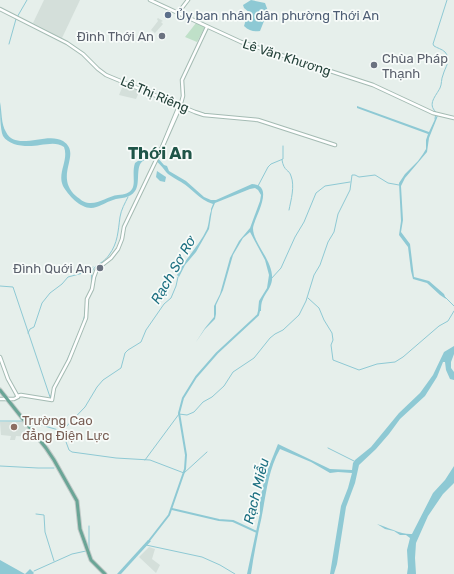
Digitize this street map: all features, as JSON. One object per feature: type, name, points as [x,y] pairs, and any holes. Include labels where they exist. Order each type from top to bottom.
[{"type":"main road","points":[[1,391],[46,448],[76,499],[80,529],[84,543],[91,560],[105,574]]},
{"type":"street","name":"Lê Văn Khương","points":[[150,0],[240,42],[371,84],[433,113],[454,118]]},
{"type":"street","points":[[178,14],[188,0]]},
{"type":"street","name":"Lê Thị Riêng","points":[[0,8],[57,37],[84,55],[106,75],[204,115],[260,120],[335,144]]},
{"type":"street","points":[[0,399],[14,399],[17,396],[22,395],[52,400],[55,386],[69,360],[86,317],[87,300],[93,287],[97,269],[111,258],[118,248],[124,227],[155,163],[180,105],[183,96],[182,80],[207,27]]},
{"type":"street","points":[[0,357],[17,396]]},
{"type":"shaded area","points":[[44,0],[80,0],[62,38],[33,23]]},
{"type":"shaded area","points":[[158,18],[163,21],[161,22],[163,24],[155,33],[151,30],[158,21]]},
{"type":"shaded area","points":[[124,83],[140,90],[136,99],[119,95]]},
{"type":"shaded area","name":"Trường Cao đẳng Điện Lực","points":[[23,421],[35,436],[34,437],[16,436],[15,440],[10,440],[11,436],[1,435],[0,422]]},
{"type":"shaded area","points":[[149,547],[155,549],[152,559],[160,565],[156,573],[139,557]]},
{"type":"green space","points":[[196,23],[205,27],[197,42],[185,37]]},
{"type":"water","points":[[251,0],[265,3],[268,11],[260,31],[252,31],[244,26],[247,16],[250,13],[244,8],[243,5]]},
{"type":"water","points":[[0,102],[3,125],[11,138],[24,141],[49,138],[63,141],[68,146],[70,159],[67,180],[70,188],[76,196],[85,202],[93,203],[125,194],[130,191],[134,184],[135,163],[145,156],[156,156],[164,165],[167,166],[169,171],[186,181],[204,197],[211,200],[216,200],[252,184],[259,186],[262,190],[262,203],[253,228],[256,240],[267,259],[272,273],[270,288],[262,300],[261,311],[258,311],[259,301],[267,288],[269,275],[265,260],[250,232],[243,238],[233,255],[223,290],[216,305],[215,319],[205,329],[196,342],[205,328],[214,317],[214,306],[220,294],[230,258],[239,241],[250,228],[260,201],[261,195],[258,190],[255,188],[250,189],[215,203],[212,210],[209,229],[196,252],[185,265],[179,277],[177,275],[180,269],[207,229],[213,204],[199,197],[185,185],[168,174],[158,162],[150,159],[144,160],[139,167],[137,187],[133,194],[94,208],[83,206],[71,197],[63,186],[61,176],[65,157],[64,147],[59,144],[31,146],[20,145],[6,140],[1,129]]},
{"type":"water","points":[[357,106],[429,132],[439,113],[429,138],[427,152],[405,178],[401,186],[403,220],[401,232],[410,244],[414,277],[429,281],[444,294],[446,299],[427,283],[413,279],[408,247],[399,235],[401,221],[399,183],[426,149],[428,134],[357,108]]},
{"type":"water","points":[[157,171],[166,177],[165,182],[160,181],[156,177]]},
{"type":"water","points":[[454,346],[451,368],[454,372],[454,380],[450,379],[446,370],[445,362],[443,362],[437,377],[425,396],[400,419],[376,449],[359,465],[355,483],[346,507],[334,574],[330,574],[341,506],[352,473],[330,473],[311,462],[280,449],[275,458],[269,478],[251,574],[247,574],[260,513],[260,500],[263,486],[266,474],[278,444],[330,469],[352,470],[355,460],[371,447],[399,413],[420,393],[433,375],[444,352]]},
{"type":"water","points":[[454,466],[454,483],[443,494],[428,516],[416,543],[416,574],[407,574],[407,550],[410,538],[406,535],[400,535],[394,531],[385,529],[377,524],[399,532],[412,534],[433,493],[445,480]]},
{"type":"water","points":[[148,540],[151,541],[121,574],[117,574]]},
{"type":"water","points":[[0,560],[25,574],[0,574]]},
{"type":"water","points":[[30,569],[34,573],[33,574],[25,574]]},
{"type":"waterway","points":[[9,44],[16,19],[27,0]]},
{"type":"waterway","points":[[435,119],[436,112],[433,109],[432,103],[441,86],[442,77],[448,58],[445,52],[433,44],[447,0]]},
{"type":"waterway","points":[[258,186],[268,167],[271,164],[283,159],[283,146]]},
{"type":"waterway","points":[[282,160],[284,167],[290,174],[293,184],[289,210]]},
{"type":"waterway","points":[[145,460],[179,414],[187,415],[194,412],[203,402],[212,397],[224,386],[233,372],[254,358],[270,338],[283,330],[299,315],[306,301],[314,275],[320,265],[328,242],[334,232],[338,214],[350,190],[352,175],[359,177],[375,175],[388,183],[399,185]]},
{"type":"waterway","points":[[271,279],[281,268],[295,237],[304,222],[316,193],[325,186],[350,182]]},
{"type":"waterway","points":[[92,282],[92,271],[106,259],[114,246],[121,214],[128,197]]},
{"type":"waterway","points":[[28,333],[30,329],[34,327],[42,303],[50,293],[62,284],[68,277],[83,273],[93,267]]},
{"type":"waterway","name":"Rạch Sơ Rơ","points":[[62,431],[85,407],[103,380],[121,368],[125,353],[141,342],[146,330],[164,304],[171,298],[178,277]]},
{"type":"waterway","points":[[0,286],[13,287],[50,397]]},
{"type":"waterway","points":[[445,297],[454,306]]},
{"type":"waterway","points":[[308,298],[319,308],[332,333],[333,340],[331,345],[333,360],[359,370],[377,364],[395,362],[439,326],[448,321],[454,311]]},
{"type":"waterway","points":[[66,363],[82,325],[85,314],[86,300]]},
{"type":"waterway","points":[[148,542],[169,515],[185,469],[186,455],[179,413],[183,398],[196,377],[217,353],[258,315],[259,311]]},
{"type":"waterway","points":[[50,398],[52,393]]},
{"type":"waterway","points":[[0,421],[23,421]]},
{"type":"waterway","points":[[27,421],[62,431],[69,450],[72,452],[116,458],[150,460],[184,473],[207,452]]},
{"type":"waterway","points":[[328,448],[354,461]]},
{"type":"waterway","points":[[0,466],[54,468]]},
{"type":"waterway","name":"Rạch Miễu","points":[[172,509],[219,520],[233,521],[257,532]]},
{"type":"waterway","points":[[36,514],[44,515],[45,532],[54,561]]},
{"type":"waterway","points":[[89,526],[89,550]]},
{"type":"waterway","points":[[146,545],[202,557],[235,574]]},
{"type":"waterway","points":[[34,571],[72,554],[86,551]]},
{"type":"place","name":"Ủy ban nhân dân phường Thới An","points":[[168,15]]},
{"type":"place","name":"Đình Thới An","points":[[162,36]]},
{"type":"place","name":"Chùa Pháp Thạnh","points":[[374,65]]},
{"type":"place","name":"Đình Quới An","points":[[100,268]]},
{"type":"place","name":"Trường Cao đẳng Điện Lực","points":[[14,427]]},
{"type":"district","name":"Thới An","points":[[160,153]]}]
